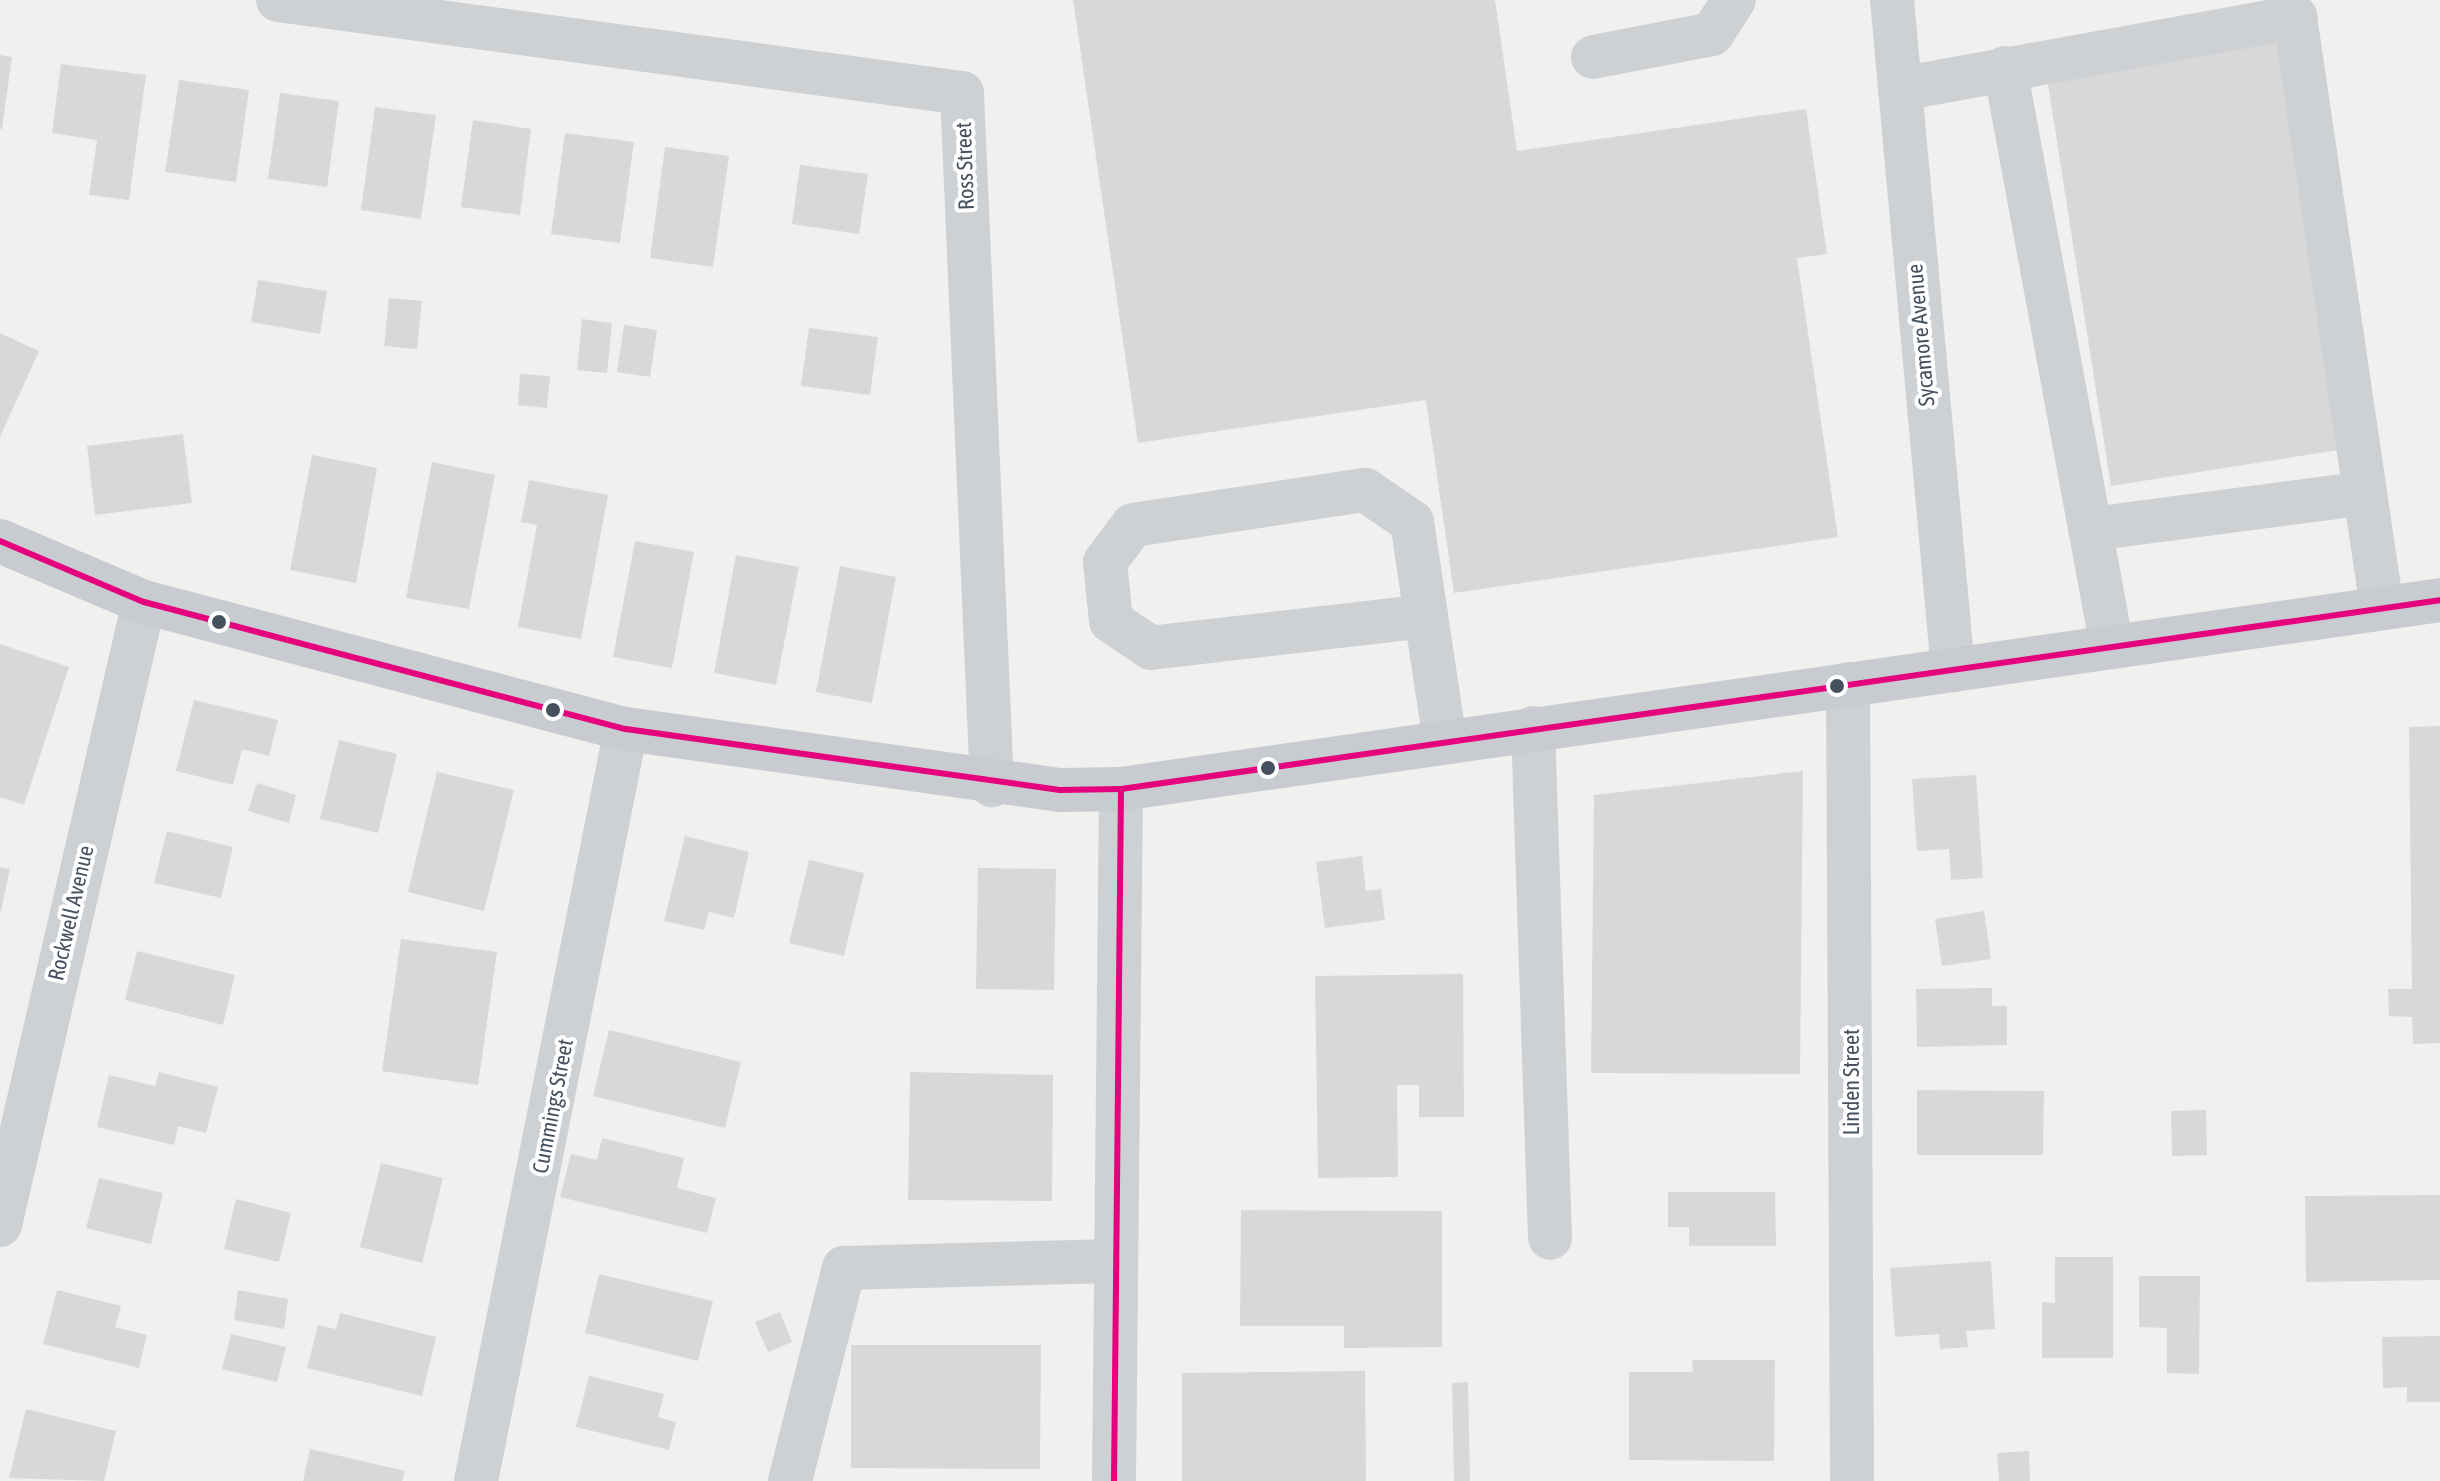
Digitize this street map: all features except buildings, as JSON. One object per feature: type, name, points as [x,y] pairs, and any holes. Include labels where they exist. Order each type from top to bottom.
[{"type":"main road","points":[[0,541],[144,602],[626,729],[992,785],[1121,789],[2440,600]]},
{"type":"street","name":"Ross Street","points":[[278,0],[962,93],[992,785]]},
{"type":"street","points":[[1593,57],[1712,34],[1734,0]]},
{"type":"street","name":"Sycamore Avenue","points":[[1892,0],[1953,670]]},
{"type":"street","points":[[1900,89],[2295,17],[2382,608]]},
{"type":"street","points":[[2005,68],[2112,647]]},
{"type":"street","points":[[1426,616],[1151,648],[1111,621],[1105,562],[1133,525],[1365,490],[1412,522],[1445,741]]},
{"type":"street","points":[[2092,529],[2365,493]]},
{"type":"street","name":"Rockwell Avenue","points":[[0,1225],[144,602]]},
{"type":"street","name":"Linden Street","points":[[1848,684],[1852,1481]]},
{"type":"street","points":[[1533,728],[1550,1238]]},
{"type":"street","name":"Cummings Street","points":[[476,1481],[626,729]]},
{"type":"street","points":[[1114,1481],[1121,789]]},
{"type":"street","points":[[790,1481],[844,1268],[1114,1261]]},
{"type":"transit line","points":[[0,541],[144,602],[626,729],[1060,790],[1121,789],[2440,600]]},
{"type":"transit line","points":[[1114,1481],[1121,789]]}]
